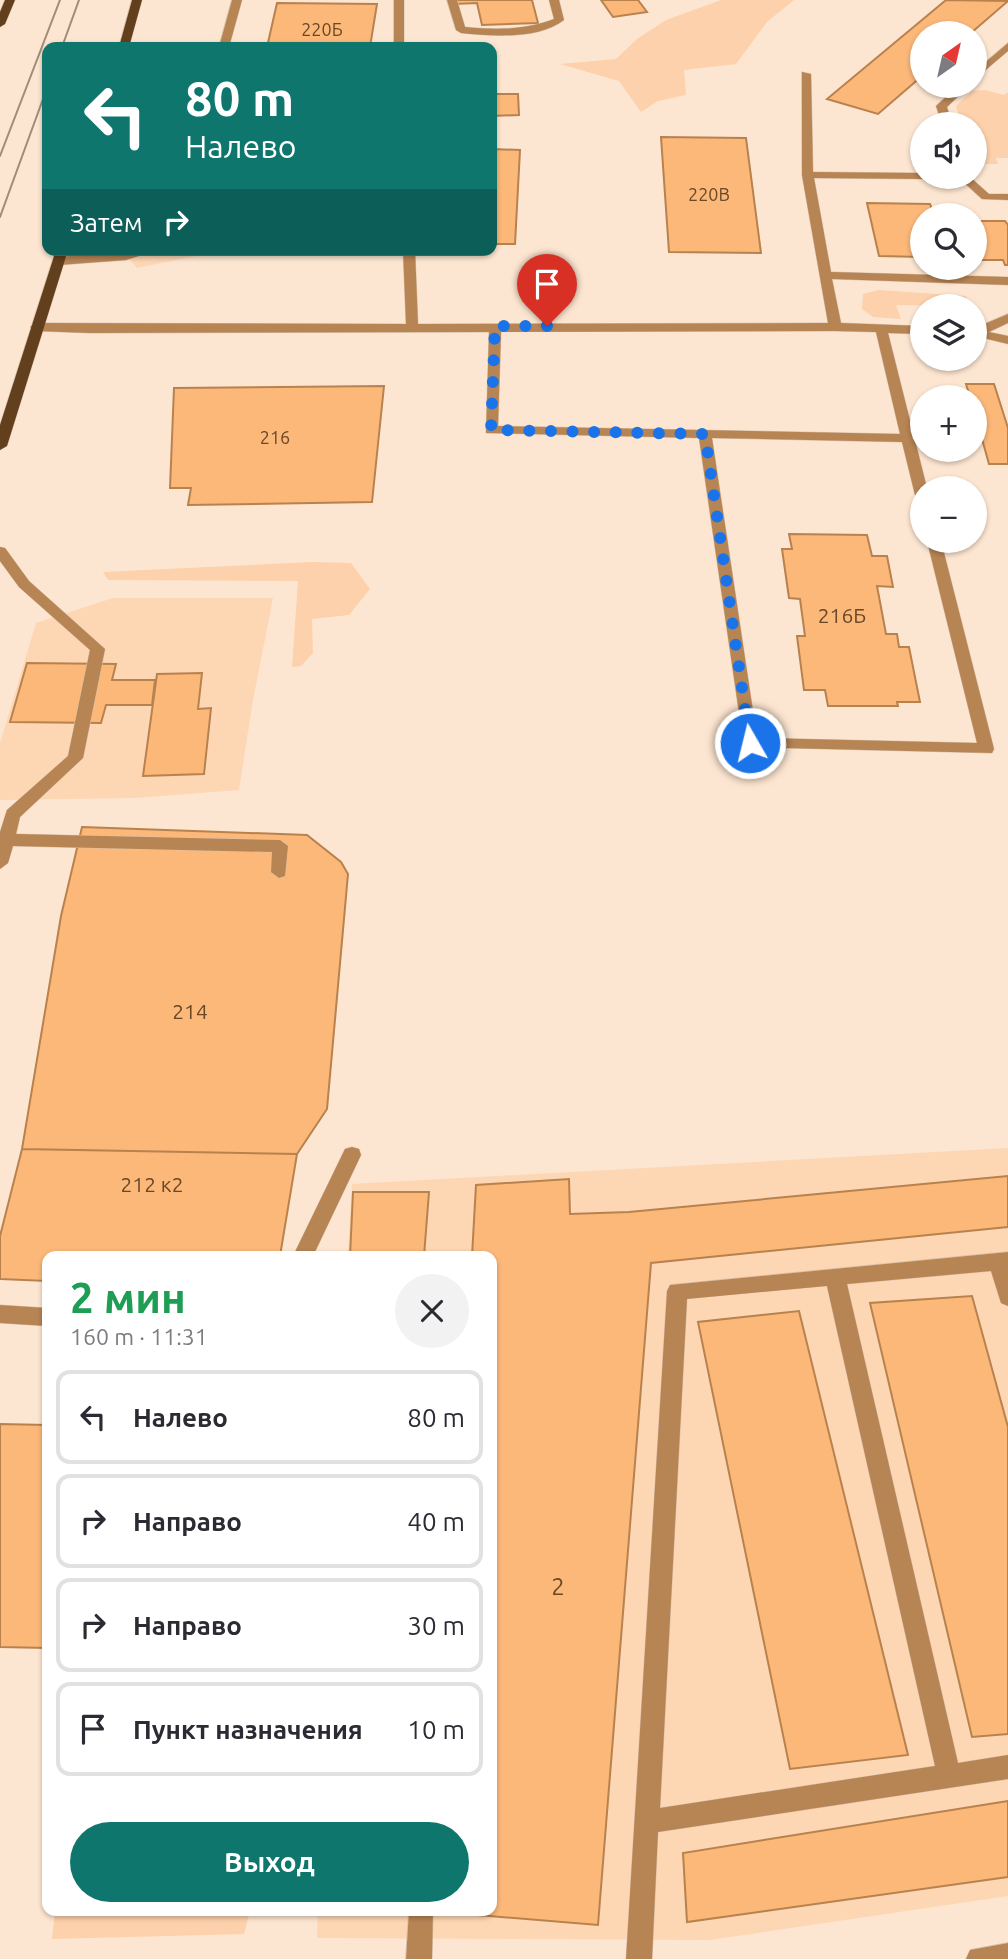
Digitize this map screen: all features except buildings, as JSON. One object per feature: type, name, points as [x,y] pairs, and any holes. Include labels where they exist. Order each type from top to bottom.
[{"type":"main road","points":[[0,24],[10,0]]},
{"type":"main road","points":[[125,42],[137,0]]},
{"type":"main road","points":[[0,446],[60,256]]},
{"type":"lane","points":[[225,42],[237,0]]},
{"type":"lane","points":[[399,0],[399,42]]},
{"type":"lane","points":[[452,0],[461,30],[484,33],[545,27],[559,20],[554,0]]},
{"type":"lane","points":[[987,65],[1008,46]]},
{"type":"lane","points":[[806,74],[808,175],[828,275],[835,327]]},
{"type":"lane","points":[[943,112],[941,106],[950,98]]},
{"type":"lane","points":[[808,175],[910,176]]},
{"type":"lane","points":[[977,189],[986,197],[1008,197]]},
{"type":"lane","points":[[60,256],[126,256]]},
{"type":"lane","points":[[409,256],[412,327]]},
{"type":"lane","points":[[828,275],[1008,281]]},
{"type":"lane","points":[[987,327],[1008,318]]},
{"type":"lane","points":[[495,326],[491,430],[908,438]]},
{"type":"lane","points":[[36,327],[835,327],[910,330]]},
{"type":"lane","points":[[881,330],[917,476]]},
{"type":"lane","points":[[987,335],[1008,340]]},
{"type":"lane","points":[[705,434],[750,743],[986,749],[937,553]]},
{"type":"lane","points":[[0,551],[24,584],[98,649],[75,758],[13,814],[0,863]]},
{"type":"lane","points":[[4,843],[280,846],[279,872]]},
{"type":"lane","points":[[305,1251],[352,1155]]},
{"type":"lane","points":[[639,1959],[677,1291],[1003,1261],[1008,1297]]},
{"type":"lane","points":[[835,1276],[949,1776]]},
{"type":"lane","points":[[0,1314],[42,1317]]},
{"type":"lane","points":[[647,1822],[1008,1767]]},
{"type":"lane","points":[[419,1959],[421,1916]]},
{"type":"lane","points":[[979,1959],[1008,1956]]},
{"type":"shaded area","points":[[721,0],[794,0],[767,22],[736,64],[684,70],[686,95],[658,101],[641,112],[619,81],[560,64],[616,59],[637,39],[666,20]]},
{"type":"shaded area","points":[[987,91],[1004,95],[1008,92],[1008,158],[996,158],[998,164],[987,164],[987,112],[958,112],[956,106],[965,98],[987,98]]},
{"type":"shaded area","points":[[127,256],[196,256],[137,268]]},
{"type":"shaded area","points":[[879,290],[937,294],[910,294],[910,305],[896,305],[901,319],[873,317],[862,309],[863,294]]},
{"type":"shaded area","points":[[312,562],[351,563],[370,589],[349,615],[312,619],[313,653],[301,666],[292,667],[298,581],[108,580],[103,572]]},
{"type":"shaded area","points":[[113,598],[273,598],[239,790],[135,798],[0,800],[0,743],[36,623]]},
{"type":"shaded area","points":[[1008,1148],[1008,1896],[710,1940],[317,1938],[318,1916],[497,1916],[497,1251],[348,1251],[352,1184]]},
{"type":"shaded area","points":[[54,1916],[249,1916],[244,1934],[52,1939]]},
{"type":"tram line","points":[[44,42],[60,0]]},
{"type":"tram line","points":[[64,42],[79,0]]},
{"type":"tram line","points":[[0,156],[42,47]]},
{"type":"tram line","points":[[0,217],[42,102]]},
{"type":"route","points":[[547,326],[495,326],[491,430],[705,434],[750,743]]}]
